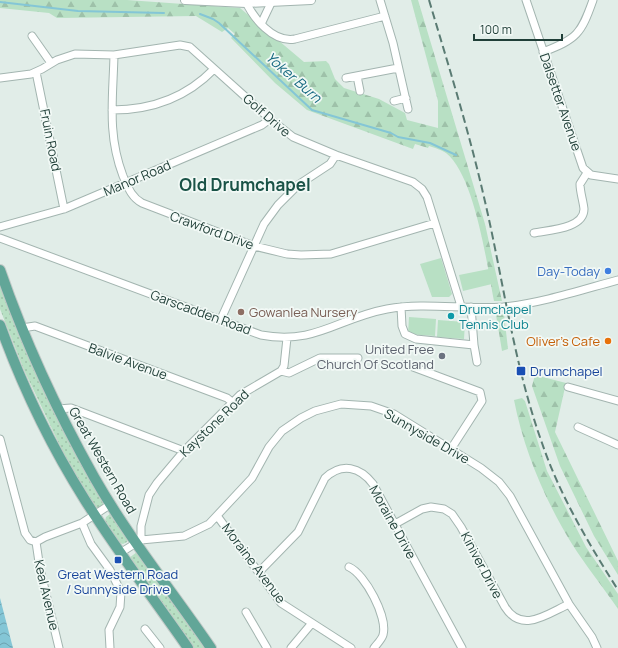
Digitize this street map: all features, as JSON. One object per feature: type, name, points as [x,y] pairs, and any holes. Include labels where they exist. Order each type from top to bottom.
[{"type":"main road","name":"Great Western Road","points":[[0,270],[22,328],[58,409],[94,478],[211,648]]},
{"type":"main road","points":[[0,325],[14,361],[43,425],[95,515],[188,648]]},
{"type":"street","points":[[185,0],[271,3],[312,0]]},
{"type":"street","points":[[380,0],[408,109]]},
{"type":"street","name":"Dalsetter Avenue","points":[[526,0],[583,168],[587,173]]},
{"type":"street","points":[[543,52],[572,39],[581,29],[593,0]]},
{"type":"street","points":[[246,2],[276,37],[289,40],[385,16]]},
{"type":"street","points":[[262,22],[271,3]]},
{"type":"street","points":[[32,36],[51,63]]},
{"type":"street","name":"Golf Drive","points":[[0,78],[23,76],[36,72],[51,63],[75,54],[114,55],[186,46],[196,51],[270,119],[301,142],[418,185],[427,197],[461,306]]},
{"type":"street","name":"Crawford Drive","points":[[114,55],[112,110],[114,146],[126,182],[136,199],[150,207],[254,246],[287,254],[331,254],[435,223]]},
{"type":"street","points":[[346,78],[398,68]]},
{"type":"street","points":[[112,110],[149,108],[173,99],[198,84],[214,69]]},
{"type":"street","name":"Fruin Road","points":[[36,72],[64,209]]},
{"type":"street","points":[[356,76],[360,91]]},
{"type":"street","points":[[394,101],[406,98]]},
{"type":"street","name":"Manor Road","points":[[0,227],[64,209],[262,125],[270,119]]},
{"type":"street","points":[[221,319],[264,224],[278,205],[298,186],[330,164],[336,155]]},
{"type":"street","points":[[534,233],[572,225],[580,219],[584,208],[580,184],[587,173],[599,177],[618,180]]},
{"type":"street","name":"Garscadden Road","points":[[0,238],[262,335],[287,338],[311,335],[370,313],[401,307],[504,307],[568,294],[618,280]]},
{"type":"street","points":[[401,307],[403,331],[409,337],[474,345]]},
{"type":"street","points":[[471,307],[477,362]]},
{"type":"street","name":"Balvie Avenue","points":[[22,328],[35,326],[227,398],[232,402]]},
{"type":"street","points":[[281,371],[284,366],[287,338]]},
{"type":"street","name":"Kaystone Road","points":[[138,541],[150,495],[156,483],[184,451],[232,402],[246,390],[281,371],[289,373],[320,358],[358,358]]},
{"type":"street","points":[[405,364],[480,392],[482,401],[451,449]]},
{"type":"street","points":[[568,387],[618,402]]},
{"type":"street","name":"Sunnyside Drive","points":[[120,552],[138,541],[184,536],[200,529],[218,516],[252,478],[274,440],[301,418],[322,409],[341,404],[352,404],[384,410],[451,449],[491,475],[504,488],[569,604],[592,637],[597,648]]},
{"type":"street","points":[[58,409],[71,408],[184,451]]},
{"type":"street","points":[[578,428],[618,445]]},
{"type":"street","points":[[0,439],[25,533],[30,540],[36,542],[82,523],[111,504]]},
{"type":"street","name":"Moraine Drive","points":[[258,572],[298,532],[325,478],[343,468],[358,470],[368,478],[395,524],[462,648]]},
{"type":"street","name":"Kiniver Drive","points":[[395,524],[422,509],[431,507],[444,509],[452,514],[461,527],[505,607],[514,618],[521,621],[532,621],[569,604]]},
{"type":"street","name":"Moraine Avenue","points":[[218,516],[282,603],[351,648]]},
{"type":"street","points":[[82,523],[91,544],[110,570],[121,592],[118,611],[109,630],[110,648]]},
{"type":"street","name":"Keal Avenue","points":[[36,542],[40,569],[59,648]]},
{"type":"street","points":[[349,567],[359,573],[382,614],[383,636],[374,648]]},
{"type":"street","points":[[246,612],[267,648]]},
{"type":"street","points":[[291,648],[312,623]]},
{"type":"street","points":[[145,629],[160,648]]},
{"type":"green space","points":[[0,0],[127,0],[240,8],[304,62],[326,61],[329,64],[335,79],[344,88],[379,99],[405,113],[407,120],[438,128],[438,101],[411,0],[418,0],[485,224],[502,301],[494,301],[478,222],[465,181],[456,164],[446,153],[429,146],[428,148],[415,144],[413,149],[307,110],[275,83],[231,38],[235,34],[228,28],[222,32],[196,16],[57,18],[49,13],[0,8]]},
{"type":"green space","points":[[441,258],[452,294],[449,297],[432,297],[420,264]]},
{"type":"green space","points":[[489,269],[492,284],[463,291],[459,275]]},
{"type":"green space","points":[[0,280],[42,386],[61,427],[106,504],[99,509],[94,507],[63,452],[24,370],[0,309]]},
{"type":"green space","points":[[504,314],[508,349],[502,351],[496,315]]},
{"type":"green space","points":[[409,317],[436,319],[435,336],[408,334]]},
{"type":"green space","points":[[438,320],[465,322],[464,339],[437,337]]},
{"type":"green space","points":[[535,375],[566,383],[555,432],[618,561],[618,575],[594,536],[560,466],[532,386]]},
{"type":"green space","points":[[522,398],[525,401],[547,471],[586,547],[618,594],[618,609],[572,544],[544,493],[523,438],[518,419],[514,400]]},
{"type":"green space","points":[[110,514],[113,515],[128,538],[127,542],[123,544],[119,543],[105,521],[106,517]]},
{"type":"green space","points":[[137,552],[205,648],[193,648],[129,558]]},
{"type":"water","points":[[0,598],[13,648],[0,648]]},
{"type":"waterway","name":"Yoker Burn","points":[[0,2],[78,11],[164,13]]},
{"type":"waterway","name":"Yoker Burn","points":[[200,14],[219,23],[312,110],[391,133],[398,137],[430,143],[456,155]]},
{"type":"railway","points":[[429,0],[471,144],[490,225],[523,382],[532,412],[549,463],[566,501],[596,555],[618,590]]},
{"type":"place","name":"Day-Today","points":[[608,271]]},
{"type":"place","name":"Gowanlea Nursery","points":[[241,312]]},
{"type":"place","name":"Drumchapel Tennis Club","points":[[451,316]]},
{"type":"place","name":"Oliver's Cafe","points":[[608,341]]},
{"type":"place","name":"United Free Church Of Scotland","points":[[442,356]]},
{"type":"place","name":"Drumchapel","points":[[521,371]]},
{"type":"place","name":"Great Western Road / Sunnyside Drive","points":[[118,560]]},
{"type":"district","name":"Old Drumchapel","points":[[245,184]]}]
